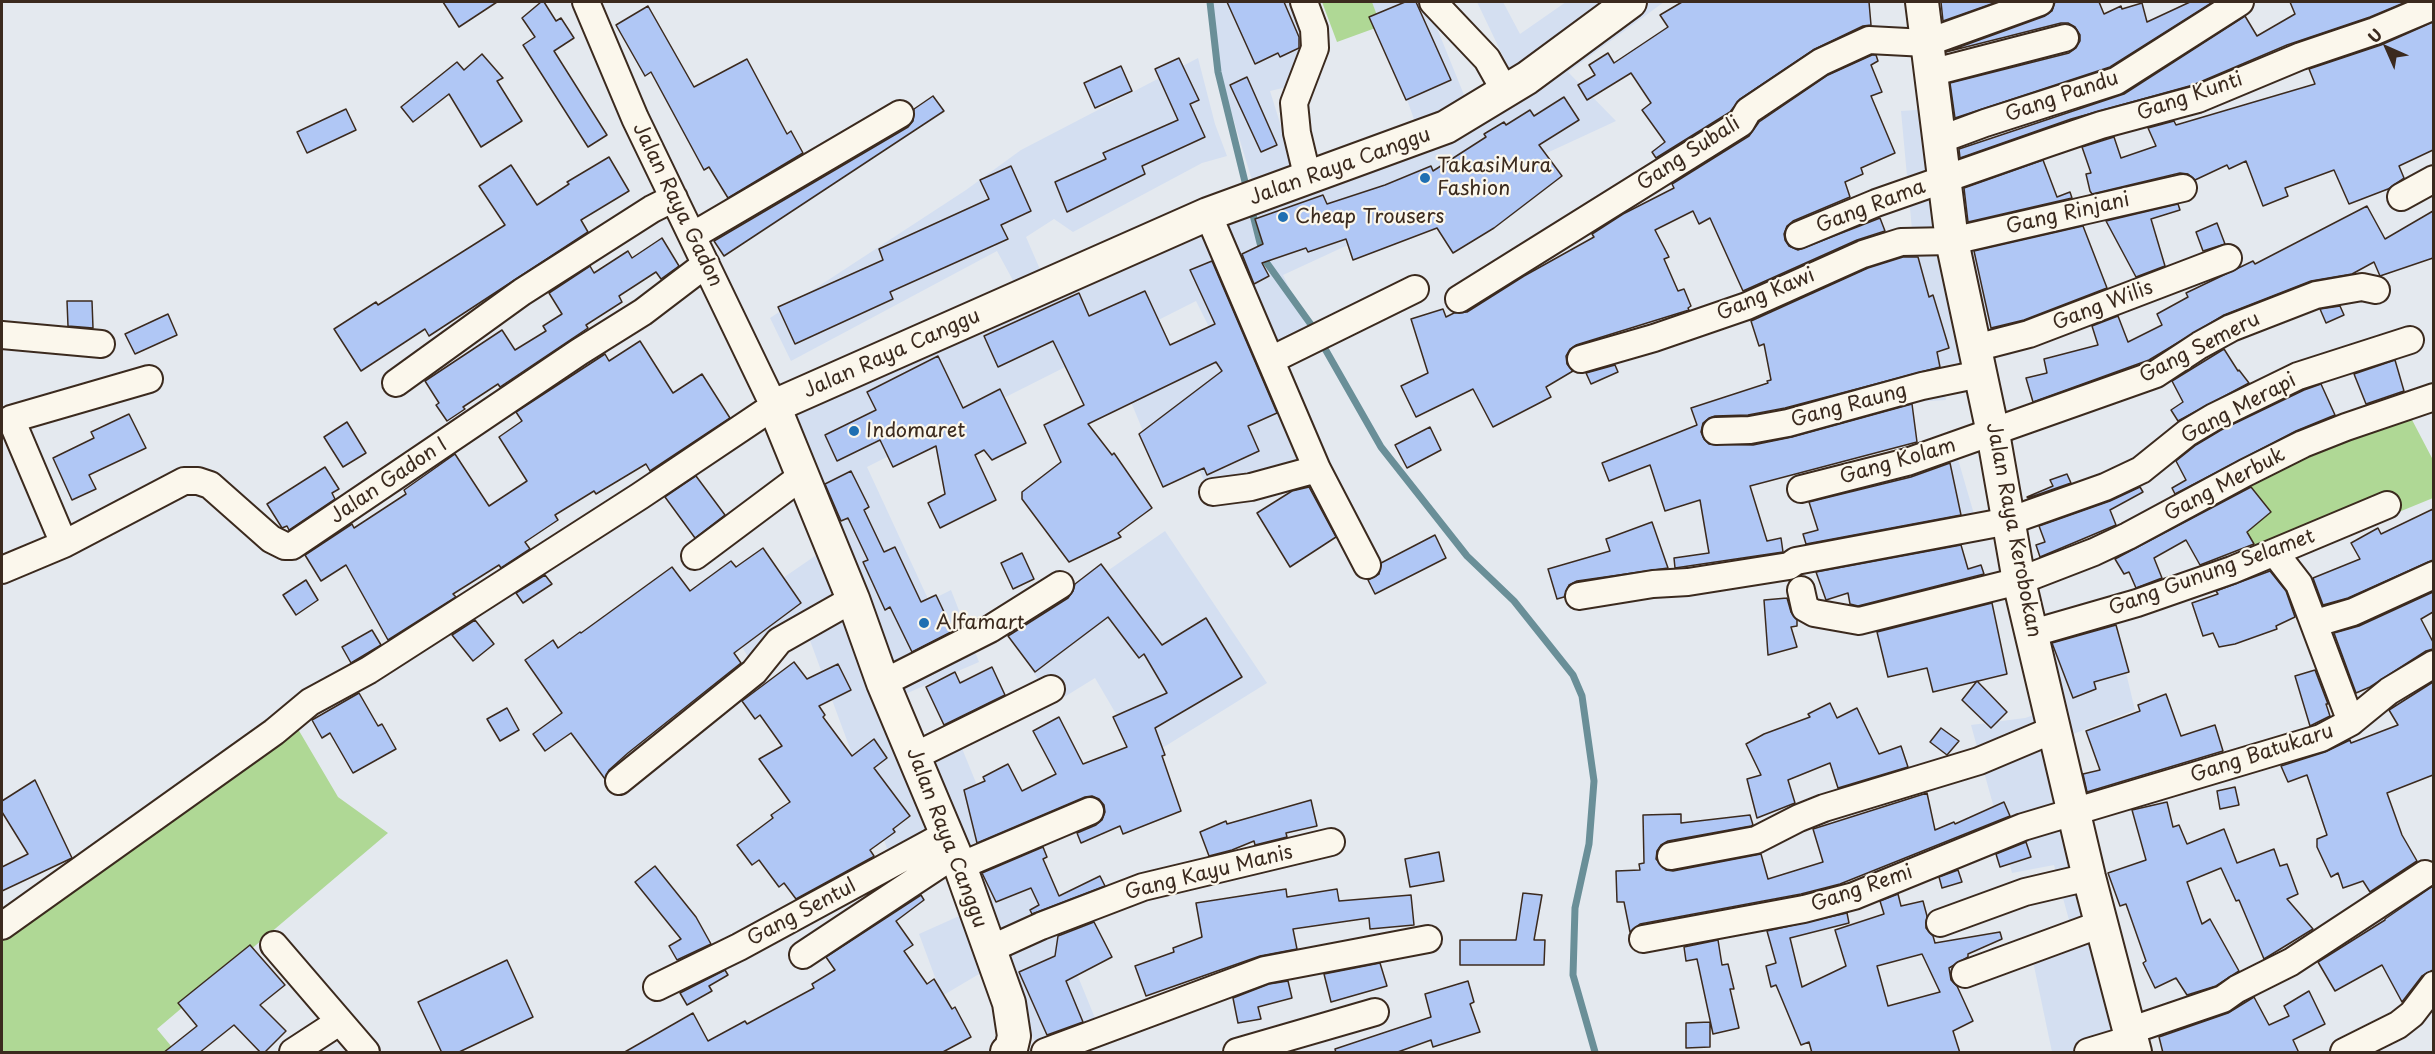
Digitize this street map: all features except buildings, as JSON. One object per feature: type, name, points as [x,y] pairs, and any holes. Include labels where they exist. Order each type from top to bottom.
[{"type":"main road","name":"Jalan Raya Canggu","points":[[1012,1051],[1014,1036],[1009,1003],[953,852],[883,683],[853,599],[774,406],[1208,214],[1446,128],[1585,37],[1630,2]]},
{"type":"main road","name":"Jalan Raya Kerobokan","points":[[1922,2],[1952,241],[1993,433],[2019,581],[2055,729],[2063,815],[2089,877],[2132,1041]]},
{"type":"street","name":"Jalan Raya Gadon","points":[[586,2],[635,118],[774,406]]},
{"type":"street","points":[[1304,2],[1314,29],[1316,48],[1294,103],[1297,133],[1308,179]]},
{"type":"street","points":[[1433,2],[1487,59],[1516,84]]},
{"type":"street","points":[[1928,58],[2040,2]]},
{"type":"street","name":"Gang Pandu","points":[[1939,140],[2116,81],[2240,2]]},
{"type":"street","name":"Gang Kunti","points":[[1944,180],[2102,125],[2198,99],[2301,56],[2375,31],[2433,6]]},
{"type":"street","points":[[1928,58],[2066,38]]},
{"type":"street","name":"Gang Subali","points":[[1459,299],[1741,123],[1748,111],[1821,62],[1869,40],[1928,58]]},
{"type":"street","points":[[692,236],[900,114]]},
{"type":"street","points":[[2401,197],[2433,179]]},
{"type":"street","name":"Gang Rama","points":[[1799,235],[1876,203],[1944,180]]},
{"type":"street","name":"Gang Rinjani","points":[[1952,241],[2183,188]]},
{"type":"street","points":[[396,383],[522,292],[652,209],[674,198]]},
{"type":"street","points":[[1208,214],[1317,469],[1367,565]]},
{"type":"street","name":"Gang Kawi","points":[[1581,359],[1739,309],[1863,254],[1901,242],[1952,241]]},
{"type":"street","name":"Gang Wilis","points":[[1978,361],[2029,334],[2228,258]]},
{"type":"street","name":"Jalan Gadon I","points":[[64,544],[176,484],[192,480],[210,485],[271,539],[285,546],[292,546],[579,351],[644,312],[706,264]]},
{"type":"street","name":"Gang Semeru","points":[[1993,433],[2156,374],[2214,337],[2274,310],[2349,288],[2362,287],[2376,290]]},
{"type":"street","points":[[1271,360],[1415,289]]},
{"type":"street","points":[[2,335],[101,344]]},
{"type":"street","name":"Gang Merapi","points":[[1579,596],[1789,566],[1805,559],[2009,520],[2105,487],[2141,470],[2187,433],[2214,417],[2298,376],[2410,340]]},
{"type":"street","name":"Gang Raung","points":[[1716,431],[1750,430],[1780,424],[1922,386],[1978,361]]},
{"type":"street","points":[[2,570],[64,544],[6,421],[149,379]]},
{"type":"street","name":"Gang Merbuk","points":[[1801,590],[1805,608],[1820,615],[1859,621],[2019,581],[2094,552],[2128,536],[2303,444],[2433,397]]},
{"type":"street","points":[[2,926],[264,739],[310,702],[369,670],[640,496],[774,406]]},
{"type":"street","name":"Gang Kolam","points":[[1801,489],[1899,465],[1993,433]]},
{"type":"street","points":[[1213,492],[1251,487],[1317,469]]},
{"type":"street","points":[[695,556],[802,476]]},
{"type":"street","name":"Gang Gunung Selamet","points":[[2033,633],[2137,603],[2275,553],[2387,505]]},
{"type":"street","points":[[2275,553],[2299,584],[2316,623],[2351,722]]},
{"type":"street","points":[[2316,623],[2362,608],[2433,575]]},
{"type":"street","points":[[883,683],[990,629],[1060,585]]},
{"type":"street","points":[[619,781],[754,672],[779,641],[853,599]]},
{"type":"street","name":"Gang Batukaru","points":[[2063,815],[2321,738],[2351,722],[2389,691],[2433,664]]},
{"type":"street","points":[[915,756],[1051,689]]},
{"type":"street","points":[[1671,856],[1756,840],[1824,808],[1986,758],[2055,729]]},
{"type":"street","points":[[803,956],[953,852],[1090,811]]},
{"type":"street","name":"Gang Remi","points":[[1643,939],[1752,920],[1854,896],[2023,827],[2063,815]]},
{"type":"street","name":"Gang Kayu Manis","points":[[988,950],[1041,926],[1143,886],[1331,842]]},
{"type":"street","name":"Gang Sentul","points":[[657,987],[739,947],[953,852]]},
{"type":"street","points":[[2088,1053],[2132,1041],[2223,999],[2237,989],[2290,962],[2425,874]]},
{"type":"street","points":[[1940,923],[2025,892],[2089,877]]},
{"type":"street","points":[[1965,974],[2101,924]]},
{"type":"street","points":[[1045,1053],[1265,970],[1428,939]]},
{"type":"street","points":[[274,945],[366,1053]]},
{"type":"street","points":[[2344,1053],[2398,1025],[2412,1014],[2433,985]]},
{"type":"street","points":[[1237,1053],[1375,1012]]},
{"type":"street","points":[[293,1053],[339,1022]]},
{"type":"shaded area","points":[[1213,2],[1296,2],[1321,79],[1270,91],[1301,190],[1425,150],[1372,2],[1440,2],[1428,6],[1477,127],[1524,100],[1477,2],[1503,2],[1520,34],[1566,2],[1664,2],[1568,72],[1616,121],[1283,275],[1320,352],[1282,369],[1325,467],[1213,501],[1187,442],[1153,455],[1121,378],[1213,335],[1196,301],[867,467],[929,601],[951,590],[979,662],[896,698],[916,759],[959,741],[994,827],[1023,813],[1037,837],[1013,860],[1061,935],[1106,1045],[1086,1052],[1039,1052],[1001,961],[942,996],[919,934],[966,913],[941,857],[898,878],[805,627],[751,662],[725,618],[828,547],[769,429],[1015,284],[997,251],[791,361],[770,318],[966,190],[1021,150],[1198,58],[1215,124],[1227,156],[1202,163],[1073,232],[1054,219],[1026,237],[1042,274],[1254,187],[1218,68]]},
{"type":"shaded area","points":[[1945,108],[2011,355],[1940,366],[1946,400],[1897,403],[1842,266],[1913,241],[1901,111]]},
{"type":"shaded area","points":[[1955,449],[1981,538],[1921,543],[1900,457]]},
{"type":"shaded area","points":[[1165,531],[1267,683],[1143,760],[1095,678],[1053,704],[1012,637]]},
{"type":"shaded area","points":[[2108,598],[2135,710],[2068,736],[2144,1052],[2052,1052],[2030,947],[2072,931],[2054,865],[2012,873],[1971,725],[2025,718],[2062,706],[2040,622]]},
{"type":"green space","points":[[1322,2],[1372,2],[1381,26],[1337,42]]},
{"type":"green space","points":[[2410,416],[2433,460],[2433,498],[2262,568],[2229,490]]},
{"type":"green space","points":[[298,729],[338,797],[388,833],[157,1029],[176,1052],[2,1052],[2,914]]},
{"type":"waterway","points":[[1210,2],[1218,72],[1247,190]]},
{"type":"waterway","points":[[1251,207],[1264,259],[1312,326],[1381,447],[1467,556],[1514,601],[1573,675],[1582,696],[1594,781],[1589,844],[1575,908],[1573,975],[1595,1052]]},
{"type":"place","name":"TakasiMura Fashion","points":[[1425,178]]},
{"type":"place","name":"Cheap Trousers","points":[[1283,217]]},
{"type":"place","name":"Indomaret","points":[[854,431]]},
{"type":"place","name":"Alfamart","points":[[924,623]]}]
